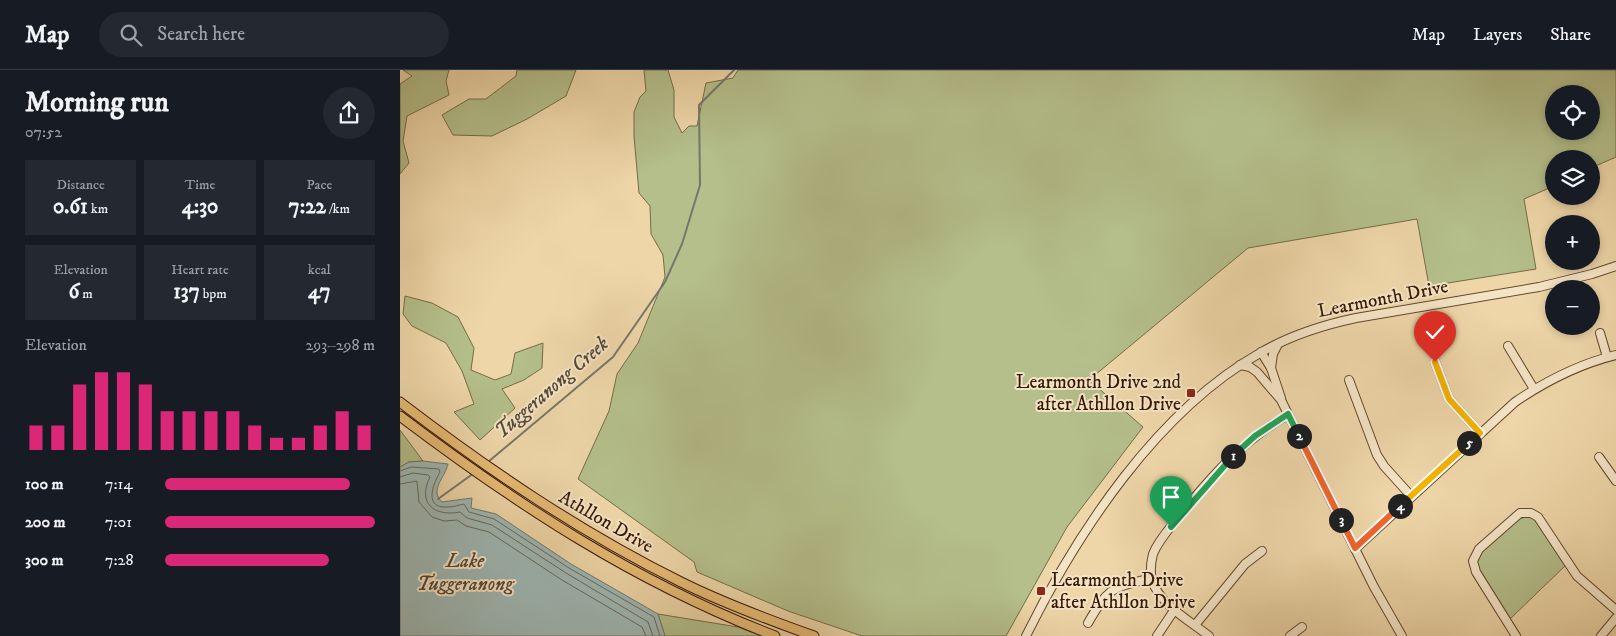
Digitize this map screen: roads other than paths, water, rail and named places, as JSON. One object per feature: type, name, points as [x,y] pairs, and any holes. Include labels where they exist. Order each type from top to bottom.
[{"type":"main road","name":"Athllon Drive","points":[[400,402],[474,458],[549,509],[640,561],[682,583],[734,606],[814,636]]},
{"type":"main road","name":"Athllon Drive","points":[[400,416],[480,477],[559,528],[636,572],[708,608],[775,636]]},
{"type":"street","name":"Learmonth Drive","points":[[1026,636],[1063,566],[1116,489],[1177,417],[1217,381],[1240,365],[1278,344],[1343,320],[1539,286],[1592,274],[1616,266]]},
{"type":"street","points":[[1600,332],[1607,357]]},
{"type":"street","points":[[1271,368],[1273,354],[1278,344]]},
{"type":"street","points":[[1508,346],[1534,389]]},
{"type":"street","points":[[1261,352],[1271,368],[1281,400],[1388,613],[1402,636]]},
{"type":"street","points":[[1355,548],[1515,402],[1534,389],[1569,371],[1616,355]]},
{"type":"street","points":[[1435,362],[1449,399],[1480,433]]},
{"type":"street","points":[[1240,365],[1250,367],[1257,372],[1281,400]]},
{"type":"street","points":[[1349,380],[1377,455],[1389,472],[1411,496]]},
{"type":"street","points":[[1208,636],[1160,595],[1152,578],[1151,562],[1154,552],[1184,510],[1235,454],[1255,436],[1288,414]]},
{"type":"street","points":[[1599,457],[1616,481]]},
{"type":"street","points":[[1516,636],[1476,572],[1473,562],[1479,549],[1520,513],[1531,513],[1538,517],[1577,576],[1616,610]]},
{"type":"street","points":[[1195,625],[1245,564],[1262,551]]},
{"type":"street","points":[[1088,623],[1105,596],[1113,590],[1152,578]]},
{"type":"street","points":[[1157,636],[1175,609]]},
{"type":"street","points":[[1602,636],[1616,618]]},
{"type":"street","points":[[1290,636],[1302,627]]},
{"type":"water","name":"Lake Tuggeranong","points":[[423,461],[448,464],[437,488],[438,497],[442,502],[472,498],[471,508],[496,514],[571,564],[658,614],[665,636],[400,636],[400,467],[409,462]]},
{"type":"waterway","name":"Tuggeranong Creek","points":[[488,462],[613,357],[665,282],[682,244],[700,185],[699,105],[734,70]]},
{"type":"waterway","name":"Tuggeranong Creek","points":[[438,499],[474,473]]},
{"type":"place","name":"Learmonth Drive 2nd after Athllon Drive","points":[[1191,393]]},
{"type":"place","name":"Learmonth Drive after Athllon Drive","points":[[1041,591]]}]
